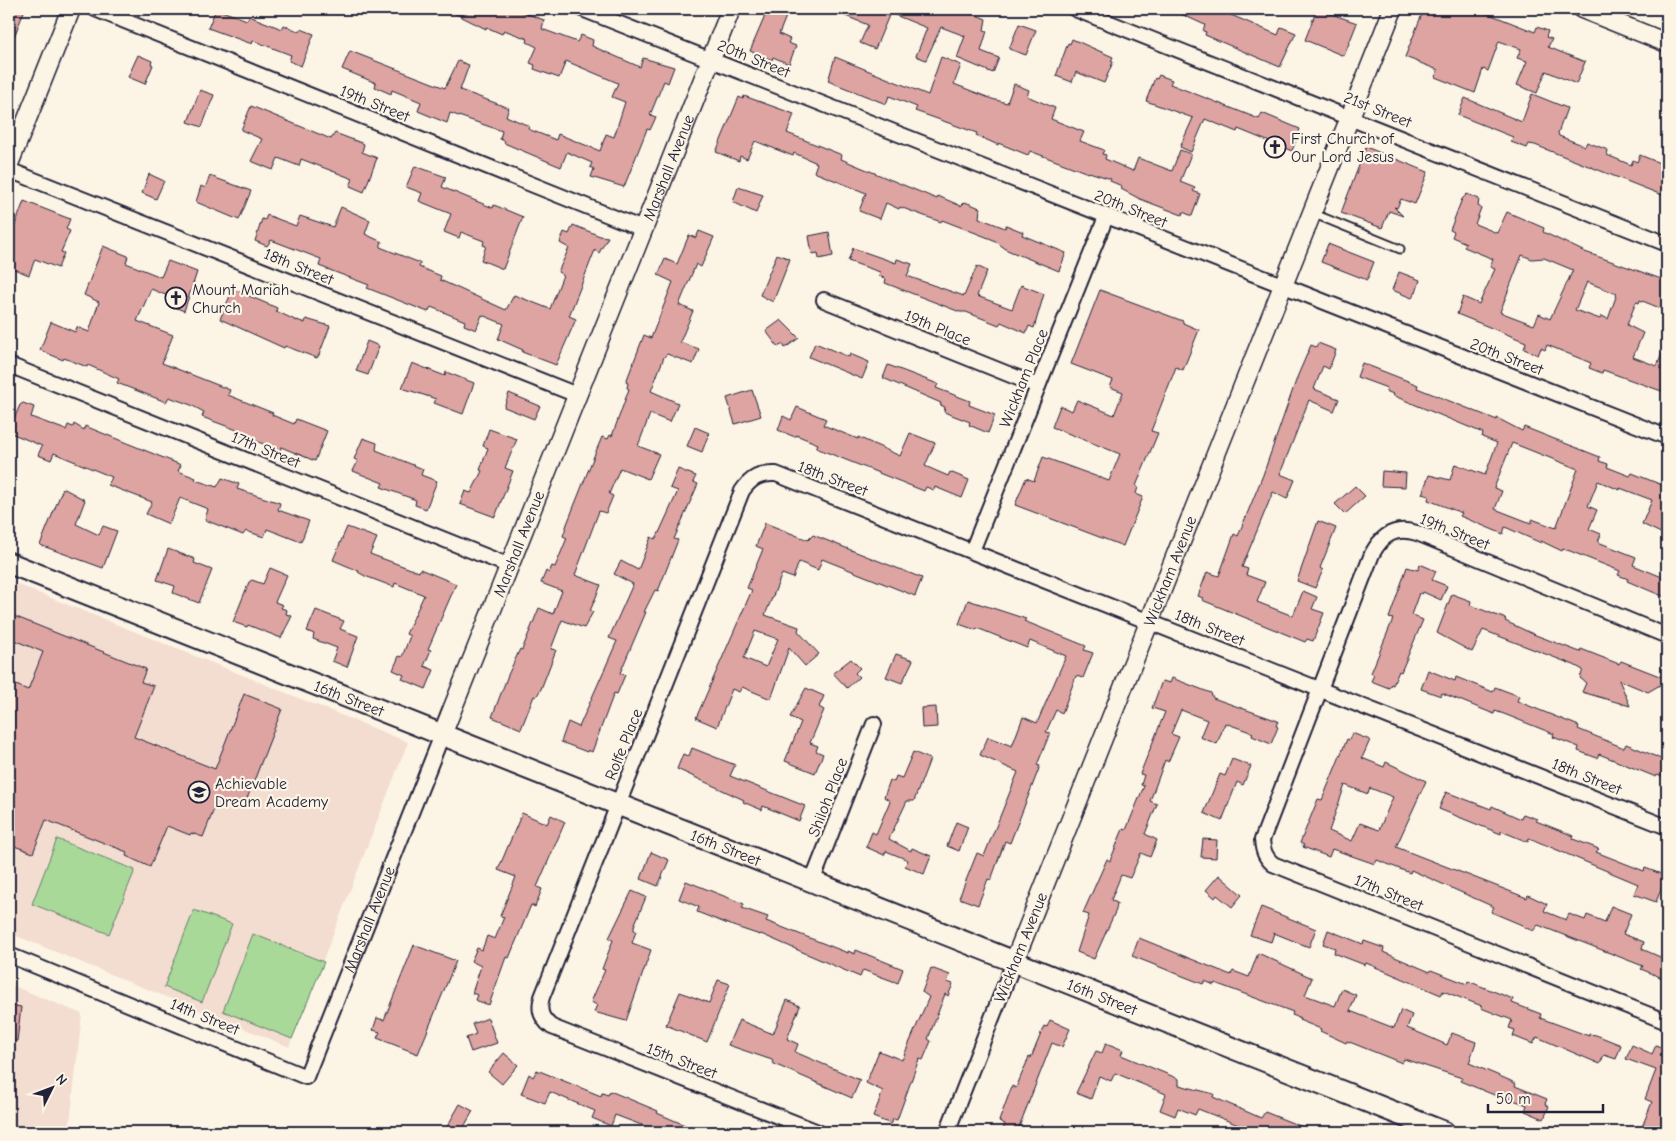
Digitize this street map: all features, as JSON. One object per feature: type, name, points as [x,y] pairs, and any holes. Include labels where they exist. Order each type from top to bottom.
[{"type":"main road","name":"16th Street","points":[[9,563],[1014,962],[1420,1128],[1444,1132]]},
{"type":"street","points":[[9,164],[71,9]]},
{"type":"street","name":"19th Street","points":[[95,9],[643,229]]},
{"type":"street","name":"20th Street","points":[[582,9],[1667,437]]},
{"type":"street","name":"Marshall Avenue","points":[[306,1077],[731,9]]},
{"type":"street","name":"21st Street","points":[[1075,9],[1667,244]]},
{"type":"street","name":"Wickham Avenue","points":[[946,1132],[1393,9]]},
{"type":"street","points":[[1582,9],[1667,43]]},
{"type":"street","name":"18th Street","points":[[9,170],[577,394]]},
{"type":"street","name":"Wickham Place","points":[[972,551],[1106,217]]},
{"type":"street","name":"19th Place","points":[[824,300],[1038,386]]},
{"type":"street","name":"17th Street","points":[[9,365],[510,566]]},
{"type":"street","name":"18th Street","points":[[743,489],[756,477],[765,473],[776,474],[1667,827]]},
{"type":"street","name":"Rolfe Place","points":[[540,1012],[542,997],[743,489]]},
{"type":"street","name":"19th Street","points":[[1320,689],[1372,554],[1378,542],[1388,533],[1399,530],[1416,533],[1667,636]]},
{"type":"street","name":"17th Street","points":[[1320,689],[1262,840],[1262,849],[1266,858],[1273,864],[1667,1022]]},
{"type":"street","name":"Shiloh Place","points":[[812,882],[874,724]]},
{"type":"street","name":"14th Street","points":[[9,955],[306,1077]]},
{"type":"street","name":"15th Street","points":[[540,1012],[545,1022],[552,1027],[818,1132]]},
{"type":"lane","points":[[1312,213],[1400,249]]},
{"type":"shaded area","name":"Achievable Dream Academy","points":[[9,581],[408,742],[289,1047],[9,933]]},
{"type":"shaded area","points":[[9,984],[82,1014],[69,1132],[9,1132]]},
{"type":"green space","points":[[57,839],[135,870],[109,934],[32,904]]},
{"type":"green space","points":[[194,910],[232,924],[202,1002],[164,987]]},
{"type":"green space","points":[[253,934],[324,962],[292,1039],[223,1011]]},
{"type":"building","points":[[9,9],[25,9],[10,47],[9,47]]},
{"type":"building","points":[[216,9],[247,20],[249,16],[282,29],[284,25],[300,32],[301,29],[314,34],[301,66],[289,61],[291,55],[257,42],[253,41],[252,44],[208,28]]},
{"type":"building","points":[[446,9],[514,9],[544,20],[542,29],[577,42],[581,35],[593,40],[592,46],[640,67],[643,58],[674,67],[668,83],[664,81],[650,115],[656,117],[650,130],[647,129],[624,187],[591,177],[594,169],[590,167],[592,163],[567,152],[561,167],[504,143],[505,141],[500,139],[502,131],[450,113],[447,123],[418,111],[421,102],[392,90],[391,94],[375,87],[376,83],[342,69],[350,51],[445,88],[458,61],[469,65],[460,90],[509,108],[506,116],[529,126],[528,129],[556,140],[558,134],[600,151],[606,134],[614,137],[625,102],[612,97],[618,83],[566,61],[559,78],[534,69],[535,65],[530,63],[537,47],[527,42],[528,39],[504,30],[502,34],[486,27],[486,29]]},
{"type":"building","points":[[768,9],[789,9],[779,34],[790,39],[788,43],[796,46],[789,64],[773,57],[772,60],[750,51]]},
{"type":"building","points":[[828,9],[970,9],[969,12],[986,19],[984,30],[987,31],[981,51],[999,58],[993,73],[957,58],[965,36],[941,27],[926,60],[916,56],[927,28],[890,13],[875,49],[860,43],[868,25]]},
{"type":"building","points":[[1170,9],[1217,9],[1278,35],[1281,27],[1296,33],[1280,67],[1205,35],[1206,32],[1203,31],[1205,25]]},
{"type":"building","points":[[1317,9],[1357,23],[1344,56],[1305,40]]},
{"type":"building","points":[[1424,9],[1486,9],[1484,12],[1535,32],[1537,27],[1548,31],[1546,37],[1552,39],[1548,47],[1585,62],[1576,84],[1546,71],[1537,93],[1517,85],[1527,61],[1517,58],[1521,49],[1499,41],[1488,71],[1483,69],[1475,93],[1435,77],[1438,70],[1405,57]]},
{"type":"building","points":[[1019,24],[1036,30],[1026,55],[1009,49]]},
{"type":"building","points":[[1072,39],[1113,57],[1111,61],[1113,62],[1104,83],[1076,72],[1072,82],[1056,76],[1068,43],[1070,44]]},
{"type":"building","points":[[138,55],[152,61],[151,64],[153,65],[145,84],[128,77]]},
{"type":"building","points":[[835,57],[928,95],[941,57],[961,65],[954,84],[992,99],[1007,103],[1014,84],[1029,90],[1027,96],[1055,108],[1051,119],[1084,132],[1080,141],[1104,150],[1102,154],[1106,155],[1105,159],[1133,171],[1138,158],[1172,171],[1180,150],[1191,154],[1180,182],[1195,188],[1193,191],[1200,194],[1192,216],[1183,212],[1182,215],[1140,199],[1121,189],[1122,186],[1110,181],[1111,179],[1088,173],[1030,151],[1028,155],[998,143],[998,145],[976,135],[977,133],[915,111],[917,107],[889,96],[886,104],[828,81]]},
{"type":"building","points":[[1159,75],[1172,80],[1170,84],[1259,119],[1262,113],[1300,129],[1292,151],[1238,129],[1237,132],[1205,119],[1191,152],[1180,147],[1193,118],[1146,101],[1155,78],[1157,79]]},
{"type":"building","points":[[200,90],[214,95],[202,127],[188,122]]},
{"type":"building","points":[[1532,94],[1567,108],[1558,133],[1559,136],[1585,146],[1587,142],[1608,150],[1607,155],[1631,165],[1633,160],[1637,162],[1640,155],[1667,166],[1667,197],[1535,145],[1529,144],[1527,148],[1511,142],[1513,137],[1458,115],[1465,98],[1522,122]]},
{"type":"building","points":[[744,96],[794,114],[787,133],[842,155],[841,159],[937,199],[938,196],[961,206],[965,202],[980,208],[979,218],[1005,228],[1006,225],[1023,232],[1022,235],[1066,253],[1059,271],[1007,250],[994,240],[942,220],[941,222],[900,207],[899,209],[886,203],[880,219],[859,211],[866,193],[814,172],[817,163],[794,153],[793,156],[755,141],[747,159],[740,156],[739,161],[716,152],[739,97],[743,99]]},
{"type":"building","points":[[251,106],[331,139],[335,133],[364,144],[362,152],[377,158],[364,192],[350,186],[353,179],[301,159],[299,166],[278,158],[273,170],[251,161],[262,139],[241,130]]},
{"type":"building","points":[[1366,147],[1428,172],[1415,204],[1401,199],[1397,208],[1394,207],[1403,216],[1389,211],[1382,228],[1341,213]]},
{"type":"building","points":[[415,166],[446,177],[442,187],[493,208],[494,205],[523,217],[503,269],[481,260],[486,246],[483,245],[484,241],[461,232],[459,238],[444,232],[451,214],[419,201],[422,193],[406,187]]},
{"type":"building","points":[[149,174],[164,181],[156,199],[142,193]]},
{"type":"building","points":[[210,176],[251,191],[239,220],[196,202],[201,186],[205,188]]},
{"type":"building","points":[[738,187],[763,195],[756,213],[733,202]]},
{"type":"building","points":[[1467,194],[1479,199],[1478,206],[1481,208],[1475,224],[1497,233],[1507,212],[1544,228],[1543,232],[1585,252],[1667,281],[1667,311],[1640,300],[1639,303],[1636,302],[1627,325],[1643,333],[1633,357],[1657,366],[1667,342],[1667,393],[1603,370],[1602,373],[1589,368],[1591,363],[1547,345],[1545,350],[1541,348],[1538,355],[1524,349],[1526,342],[1457,314],[1463,297],[1479,304],[1495,269],[1490,267],[1493,259],[1464,247],[1466,243],[1452,237],[1454,232],[1450,230],[1462,199]],"holes":[[[1522,255],[1532,259],[1544,258],[1573,270],[1550,319],[1539,314],[1534,325],[1500,312]],[[1587,282],[1617,294],[1608,319],[1602,316],[1600,319],[1575,310]]]},
{"type":"building","points":[[24,201],[70,219],[66,229],[70,231],[61,252],[64,253],[58,268],[35,259],[29,275],[9,267],[12,250],[9,249],[9,241]]},
{"type":"building","points":[[341,207],[370,220],[365,234],[382,242],[380,247],[420,263],[419,267],[441,276],[440,280],[506,310],[514,295],[550,309],[563,275],[558,272],[569,248],[560,243],[564,232],[569,234],[573,225],[600,236],[608,237],[599,253],[595,250],[569,316],[576,319],[556,365],[522,352],[523,350],[498,339],[504,324],[482,315],[476,330],[464,325],[465,321],[431,307],[428,312],[367,288],[369,285],[319,266],[321,259],[271,240],[267,246],[255,241],[262,219],[265,220],[267,215],[296,226],[300,216],[333,227]]},
{"type":"building","points":[[699,231],[714,237],[701,267],[696,264],[679,305],[693,311],[680,342],[699,349],[693,364],[667,354],[664,357],[651,391],[678,403],[670,422],[650,414],[638,446],[659,454],[648,479],[620,468],[609,494],[613,496],[606,513],[599,511],[575,575],[601,585],[590,611],[593,612],[584,628],[562,620],[551,649],[556,650],[541,689],[536,697],[534,696],[521,729],[492,717],[508,675],[520,649],[522,650],[539,608],[553,614],[562,591],[541,583],[546,571],[549,573],[552,566],[555,567],[567,538],[563,536],[567,524],[602,437],[608,439],[610,435],[612,436],[629,389],[626,382],[644,335],[651,338],[673,282],[658,275],[665,259],[677,264],[689,235],[696,238]]},
{"type":"building","points":[[829,232],[833,256],[819,259],[818,253],[812,254],[809,236]]},
{"type":"building","points":[[1328,244],[1374,262],[1367,280],[1321,262]]},
{"type":"building","points":[[103,246],[128,256],[126,263],[161,277],[168,261],[197,272],[184,311],[170,305],[173,298],[151,289],[137,321],[173,335],[162,363],[230,390],[228,395],[273,413],[272,415],[294,424],[296,419],[327,431],[315,461],[281,447],[280,451],[236,433],[237,430],[202,417],[204,412],[191,405],[169,397],[166,402],[117,383],[119,379],[88,365],[87,367],[64,358],[63,360],[40,350],[51,322],[75,332],[77,327],[89,332],[99,302],[84,295]]},
{"type":"building","points":[[853,248],[896,263],[897,259],[912,264],[907,276],[964,296],[977,266],[987,271],[977,296],[1012,309],[1021,285],[1044,294],[1034,328],[1029,326],[1026,333],[1001,322],[999,325],[885,283],[886,279],[879,276],[880,272],[848,261]]},
{"type":"building","points":[[777,254],[790,259],[773,302],[760,295]]},
{"type":"building","points":[[1399,272],[1420,280],[1416,293],[1412,298],[1392,290]]},
{"type":"building","points":[[233,289],[277,308],[276,311],[297,321],[305,323],[306,319],[330,326],[317,358],[285,346],[284,348],[220,319]]},
{"type":"building","points":[[1100,290],[1183,321],[1183,323],[1199,330],[1183,370],[1176,367],[1151,431],[1158,433],[1136,486],[1138,487],[1136,494],[1143,497],[1123,546],[1015,505],[1026,478],[1034,481],[1043,457],[1109,481],[1120,454],[1052,427],[1060,406],[1072,411],[1077,400],[1114,415],[1123,392],[1110,387],[1113,380],[1071,364]]},
{"type":"building","points":[[781,320],[799,338],[785,348],[783,344],[778,347],[766,331]]},
{"type":"building","points":[[367,341],[379,346],[368,375],[356,371]]},
{"type":"building","points":[[815,343],[849,357],[850,354],[869,362],[862,379],[809,357]]},
{"type":"building","points":[[1318,343],[1336,350],[1329,369],[1323,366],[1314,389],[1339,399],[1334,411],[1309,400],[1280,474],[1295,480],[1287,499],[1273,492],[1242,567],[1248,569],[1246,575],[1265,582],[1257,602],[1293,616],[1303,591],[1317,597],[1312,609],[1324,613],[1313,641],[1307,639],[1305,642],[1202,600],[1203,598],[1198,596],[1207,572],[1219,576],[1234,534],[1238,536],[1263,475],[1298,375],[1311,345],[1316,347]]},
{"type":"building","points":[[412,363],[445,376],[446,372],[474,383],[463,414],[434,403],[436,399],[402,388]]},
{"type":"building","points":[[1362,363],[1418,385],[1417,388],[1497,420],[1497,418],[1522,431],[1524,427],[1600,457],[1599,461],[1608,464],[1607,467],[1630,476],[1632,473],[1667,487],[1667,536],[1642,524],[1652,500],[1598,481],[1588,506],[1597,510],[1589,529],[1601,534],[1598,542],[1636,557],[1633,565],[1667,579],[1667,598],[1627,581],[1628,579],[1618,575],[1620,571],[1570,551],[1563,549],[1562,551],[1541,541],[1541,543],[1505,527],[1503,534],[1460,516],[1462,513],[1428,500],[1429,496],[1422,494],[1429,475],[1450,480],[1455,464],[1485,475],[1497,443],[1482,437],[1483,433],[1392,395],[1386,391],[1387,388],[1357,377]],"holes":[[[1512,443],[1578,469],[1556,528],[1532,519],[1531,523],[1495,509],[1502,491],[1494,488]]]},
{"type":"building","points":[[888,365],[938,384],[936,388],[970,401],[969,405],[995,415],[988,433],[969,425],[970,422],[944,412],[945,407],[940,405],[941,403],[883,378]]},
{"type":"building","points":[[752,390],[761,416],[735,424],[727,398]]},
{"type":"building","points":[[509,393],[540,406],[534,419],[504,407]]},
{"type":"building","points":[[23,403],[34,407],[31,417],[66,430],[68,425],[73,427],[74,424],[84,430],[85,426],[181,465],[178,471],[196,478],[195,480],[217,487],[222,478],[239,484],[237,489],[280,503],[278,510],[309,521],[301,542],[267,529],[264,537],[246,531],[243,535],[205,520],[208,509],[180,498],[169,524],[146,514],[152,502],[108,485],[112,477],[54,453],[51,460],[38,455],[42,446],[11,433],[13,429],[10,428],[20,405]]},
{"type":"building","points":[[797,407],[826,419],[823,425],[858,439],[858,437],[900,456],[910,433],[935,443],[925,466],[948,476],[950,472],[969,480],[962,498],[935,487],[934,490],[926,487],[924,491],[816,448],[818,444],[778,430],[783,416],[791,420]]},
{"type":"building","points":[[695,427],[709,433],[702,452],[687,446]]},
{"type":"building","points":[[489,429],[517,439],[505,468],[513,471],[495,517],[460,504],[465,491],[471,493],[482,471],[480,470],[488,448],[483,446]]},
{"type":"building","points":[[363,438],[377,443],[376,450],[423,469],[421,475],[437,481],[426,509],[415,505],[416,500],[381,487],[383,483],[353,471],[358,461],[354,459]]},
{"type":"building","points":[[678,469],[696,476],[693,482],[698,484],[674,539],[678,540],[658,591],[655,590],[644,612],[646,612],[620,673],[625,675],[617,694],[614,693],[592,752],[588,750],[587,752],[561,742],[568,722],[579,727],[617,641],[609,638],[633,584],[614,574],[621,561],[638,570],[651,537],[655,539],[658,535],[678,491],[670,488]]},
{"type":"building","points":[[1382,471],[1406,473],[1405,487],[1381,486]]},
{"type":"building","points":[[1355,486],[1365,496],[1345,514],[1335,504]]},
{"type":"building","points":[[63,488],[85,500],[76,524],[99,535],[103,526],[117,531],[103,568],[40,545]]},
{"type":"building","points":[[1318,521],[1336,528],[1320,568],[1323,570],[1315,588],[1297,581]]},
{"type":"building","points":[[765,523],[808,540],[813,535],[922,578],[915,596],[822,559],[818,570],[799,562],[793,578],[782,574],[765,615],[799,627],[798,631],[819,654],[805,666],[789,648],[771,699],[742,687],[739,692],[732,689],[717,727],[696,718],[752,590],[747,588],[763,549],[756,546]],"holes":[[[755,631],[778,639],[766,667],[744,658]]]},
{"type":"building","points":[[347,527],[377,538],[370,554],[419,572],[420,569],[456,584],[428,649],[431,650],[424,666],[434,670],[426,689],[402,679],[404,675],[393,670],[399,656],[402,657],[410,636],[406,634],[424,595],[395,583],[394,587],[365,576],[359,571],[333,560]]},
{"type":"building","points":[[168,549],[195,559],[194,563],[212,570],[199,603],[173,593],[175,586],[157,580]]},
{"type":"building","points":[[1420,564],[1436,571],[1432,580],[1447,586],[1441,600],[1423,592],[1422,594],[1419,593],[1411,615],[1423,620],[1401,672],[1399,671],[1393,685],[1391,684],[1389,688],[1371,681],[1374,675],[1371,673],[1393,619],[1389,618],[1407,567],[1418,570]]},
{"type":"building","points":[[270,568],[287,575],[275,602],[283,605],[281,608],[287,610],[286,614],[292,616],[281,638],[248,625],[247,627],[233,622],[249,582],[252,580],[263,584]]},
{"type":"building","points":[[1452,594],[1471,601],[1470,605],[1506,619],[1505,621],[1533,634],[1580,652],[1581,649],[1619,664],[1621,661],[1667,679],[1667,681],[1648,692],[1619,680],[1630,706],[1582,692],[1586,683],[1580,678],[1583,670],[1574,665],[1483,630],[1472,652],[1437,633]]},
{"type":"building","points":[[968,600],[1026,619],[1024,621],[1086,646],[1084,650],[1093,653],[1083,678],[1076,676],[1062,713],[1056,710],[1046,732],[1050,733],[1037,765],[1040,766],[1010,843],[1005,841],[991,880],[988,879],[978,905],[959,898],[977,853],[984,856],[1018,772],[980,755],[988,737],[1012,746],[1023,717],[1037,723],[1066,656],[1030,641],[1027,648],[977,628],[976,630],[959,624]]},
{"type":"building","points":[[316,610],[344,621],[340,629],[358,636],[347,667],[332,661],[337,648],[313,639],[314,634],[307,631]]},
{"type":"building","points":[[9,614],[146,669],[141,682],[154,686],[134,737],[215,769],[244,694],[282,709],[243,809],[218,799],[203,837],[191,833],[190,835],[167,826],[150,867],[126,856],[127,852],[46,820],[33,853],[9,844],[9,682],[28,690],[43,652],[9,638]]},
{"type":"building","points":[[896,654],[913,660],[902,683],[886,677]]},
{"type":"building","points":[[851,659],[860,668],[855,673],[859,677],[847,688],[833,673]]},
{"type":"building","points":[[1428,670],[1455,681],[1456,677],[1493,692],[1495,687],[1519,696],[1517,701],[1579,726],[1578,729],[1624,748],[1626,744],[1646,752],[1667,762],[1667,779],[1657,775],[1656,777],[1599,754],[1597,758],[1578,751],[1579,747],[1553,737],[1554,734],[1504,714],[1495,711],[1494,714],[1442,693],[1441,696],[1421,689]]},
{"type":"building","points":[[1172,678],[1211,693],[1213,698],[1278,721],[1276,726],[1278,727],[1271,744],[1252,736],[1253,733],[1225,723],[1217,744],[1200,737],[1207,720],[1181,710],[1171,734],[1179,737],[1168,762],[1165,760],[1150,801],[1157,804],[1145,834],[1157,840],[1150,857],[1141,853],[1130,878],[1121,875],[1111,900],[1117,903],[1116,910],[1094,959],[1077,952],[1089,915],[1083,913],[1107,859],[1110,861],[1123,829],[1126,830],[1144,786],[1141,785],[1144,775],[1140,774],[1165,712],[1152,708],[1162,681],[1170,683]]},
{"type":"building","points":[[806,688],[824,696],[819,707],[824,710],[810,743],[818,746],[816,751],[823,754],[815,773],[785,761],[801,722],[790,717]]},
{"type":"building","points":[[936,707],[937,727],[922,728],[921,708]]},
{"type":"building","points":[[1352,733],[1370,740],[1362,758],[1384,767],[1386,762],[1426,781],[1396,847],[1527,898],[1528,895],[1547,904],[1544,911],[1566,920],[1569,914],[1585,920],[1587,915],[1605,922],[1611,906],[1631,914],[1623,934],[1644,942],[1642,949],[1667,960],[1667,980],[1641,969],[1643,966],[1538,925],[1533,931],[1491,912],[1494,907],[1411,870],[1410,873],[1377,860],[1375,864],[1332,849],[1329,857],[1303,847],[1304,845],[1300,843],[1318,799],[1322,800],[1347,739],[1349,740]],"holes":[[[1345,785],[1368,794],[1370,788],[1393,797],[1379,830],[1360,823],[1352,841],[1329,831]]]},
{"type":"building","points":[[692,748],[735,765],[730,776],[805,806],[799,821],[763,806],[762,810],[743,802],[744,800],[677,769],[683,754],[689,756]]},
{"type":"building","points":[[913,752],[930,759],[914,801],[907,801],[889,839],[911,851],[912,848],[931,856],[924,874],[905,866],[908,860],[886,851],[884,855],[866,847],[872,832],[876,834],[890,801],[884,797],[890,780],[894,782],[896,776],[902,778]]},
{"type":"building","points":[[1232,759],[1251,766],[1243,785],[1237,782],[1222,821],[1204,813],[1220,774],[1225,776]]},
{"type":"building","points":[[1446,792],[1491,809],[1492,806],[1521,819],[1523,814],[1537,819],[1536,821],[1574,836],[1573,839],[1599,849],[1596,852],[1644,871],[1645,868],[1664,875],[1666,877],[1656,902],[1634,894],[1638,884],[1529,838],[1528,842],[1501,831],[1501,834],[1439,809]]},
{"type":"building","points":[[522,813],[547,824],[551,815],[565,822],[537,887],[542,889],[535,907],[531,905],[509,958],[506,957],[489,1005],[475,1000],[477,995],[472,993],[481,966],[471,961],[477,948],[482,950],[487,936],[495,939],[504,917],[500,916],[516,877],[498,870]]},
{"type":"building","points":[[956,822],[968,827],[959,851],[947,846]]},
{"type":"building","points":[[1203,839],[1217,840],[1216,858],[1201,857]]},
{"type":"building","points":[[651,852],[669,860],[658,886],[641,879]]},
{"type":"building","points":[[1219,875],[1242,895],[1232,907],[1217,895],[1215,898],[1206,890]]},
{"type":"building","points":[[686,881],[744,904],[742,908],[768,917],[766,921],[848,953],[848,951],[855,954],[856,950],[903,969],[898,983],[863,970],[860,977],[761,934],[733,926],[697,912],[699,907],[679,899]]},
{"type":"building","points":[[632,891],[646,897],[634,926],[636,931],[632,943],[651,950],[626,1021],[594,1012],[597,1005],[591,1002],[605,970],[602,969],[613,940],[609,938]]},
{"type":"building","points":[[1261,907],[1316,929],[1309,947],[1274,933],[1271,942],[1250,935]]},
{"type":"building","points":[[1328,930],[1363,944],[1364,941],[1384,948],[1383,952],[1430,972],[1431,970],[1467,984],[1468,981],[1513,999],[1512,1003],[1541,1014],[1540,1018],[1589,1036],[1589,1034],[1596,1035],[1621,1045],[1616,1059],[1604,1055],[1600,1064],[1537,1037],[1533,1044],[1513,1036],[1515,1030],[1509,1028],[1512,1020],[1481,1008],[1482,1006],[1443,991],[1441,995],[1366,963],[1365,965],[1334,953],[1335,948],[1323,944]]},
{"type":"building","points":[[1139,938],[1231,975],[1233,971],[1249,977],[1258,953],[1312,978],[1305,995],[1335,1006],[1342,989],[1356,995],[1350,1011],[1394,1028],[1401,1010],[1412,1015],[1407,1028],[1447,1045],[1452,1033],[1476,1042],[1469,1063],[1511,1081],[1516,1084],[1515,1086],[1547,1099],[1545,1104],[1549,1106],[1544,1119],[1525,1111],[1527,1105],[1505,1097],[1504,1099],[1460,1081],[1462,1078],[1404,1059],[1402,1063],[1347,1041],[1346,1043],[1320,1031],[1321,1029],[1299,1020],[1300,1018],[1292,1015],[1293,1012],[1215,983],[1214,985],[1205,981],[1203,984],[1132,956]]},
{"type":"building","points":[[414,945],[456,961],[418,1054],[377,1038],[380,1032],[373,1030],[377,1018],[384,1020]]},
{"type":"building","points":[[931,968],[950,975],[947,982],[953,984],[948,996],[945,994],[928,1039],[931,1041],[923,1060],[919,1059],[897,1120],[893,1119],[891,1124],[873,1117],[883,1091],[866,1083],[879,1051],[902,1060],[929,997],[922,992]]},
{"type":"building","points":[[718,980],[730,984],[707,1042],[666,1025],[680,992],[709,1003]]},
{"type":"building","points":[[787,1000],[800,1006],[787,1039],[798,1044],[795,1052],[860,1080],[852,1098],[774,1064],[772,1060],[728,1045],[739,1020],[773,1034]]},
{"type":"building","points":[[9,1005],[21,1007],[17,1041],[9,1041]]},
{"type":"building","points":[[488,1018],[497,1043],[471,1052],[466,1038],[476,1034],[472,1024]]},
{"type":"building","points":[[1050,1020],[1070,1029],[1062,1047],[1052,1043],[1017,1132],[1002,1132],[1005,1124],[999,1121],[1012,1086],[1016,1088],[1044,1026],[1047,1027]]},
{"type":"building","points":[[1106,1043],[1123,1050],[1121,1055],[1179,1079],[1179,1085],[1214,1094],[1213,1097],[1261,1118],[1265,1112],[1315,1132],[1256,1132],[1198,1109],[1195,1115],[1178,1108],[1175,1116],[1160,1110],[1166,1094],[1115,1073],[1111,1081],[1099,1076],[1091,1099],[1076,1093],[1096,1051],[1102,1053]]},
{"type":"building","points":[[1632,1045],[1652,1054],[1656,1045],[1665,1049],[1667,1045],[1667,1119],[1661,1132],[1640,1132],[1652,1102],[1645,1099],[1656,1070],[1626,1059]]},
{"type":"building","points":[[504,1053],[518,1065],[502,1084],[488,1072]]},
{"type":"building","points":[[537,1070],[601,1096],[602,1093],[608,1095],[610,1091],[701,1132],[660,1132],[615,1115],[611,1126],[592,1118],[595,1111],[550,1092],[545,1103],[521,1094],[529,1074],[533,1077]]},
{"type":"building","points":[[460,1104],[473,1111],[461,1132],[444,1132]]},
{"type":"place","name":"First Church of Our Lord Jesus","points":[[1275,147]]},
{"type":"place","name":"Mount Mariah Church","points":[[176,298]]},
{"type":"place","name":"Achievable Dream Academy","points":[[199,792]]}]
